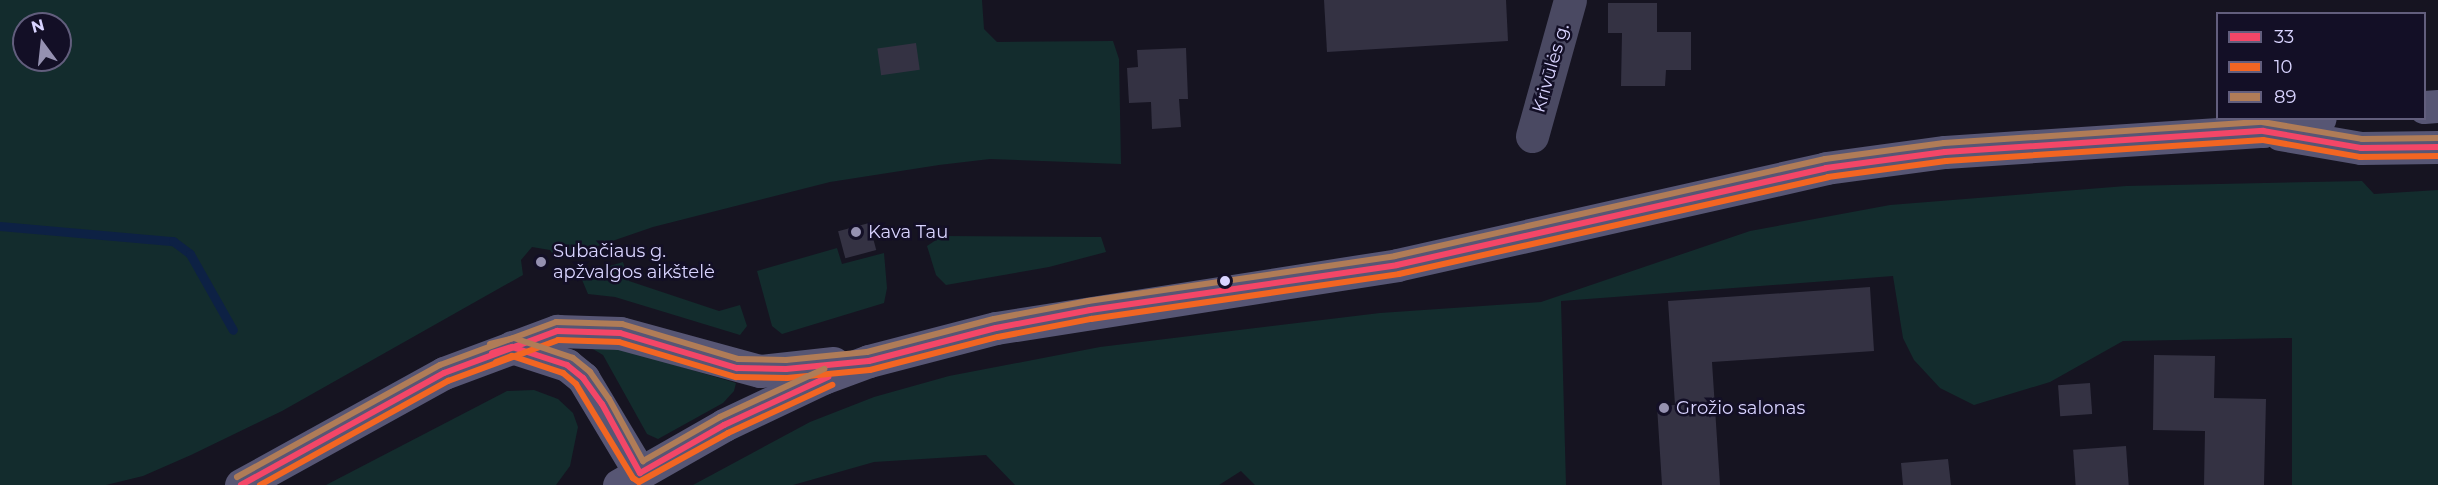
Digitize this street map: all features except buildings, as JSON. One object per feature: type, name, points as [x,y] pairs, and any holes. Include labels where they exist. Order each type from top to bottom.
[{"type":"main road","points":[[512,347],[567,364],[583,378],[630,479],[774,400],[869,361],[996,328],[1090,310],[1397,265],[1826,168],[1945,152],[2263,131],[2311,120]]},
{"type":"main road","points":[[2263,131],[2361,148],[2438,147]]},
{"type":"main road","points":[[241,485],[444,373],[557,331],[592,329],[648,340],[737,368],[760,371],[869,361]]},
{"type":"street","name":"Krivūlės g.","points":[[1532,136],[1570,0]]},
{"type":"green space","points":[[0,0],[982,0],[984,29],[997,42],[1113,41],[1119,59],[1121,164],[990,159],[939,165],[830,182],[653,227],[557,260],[550,250],[532,247],[521,260],[523,275],[282,411],[143,476],[106,485],[0,485]]},
{"type":"green space","points":[[2362,181],[2374,194],[2438,190],[2438,485],[2292,485],[2292,338],[2123,341],[2050,382],[1974,405],[1940,388],[1914,360],[1903,338],[1893,276],[1561,301],[1566,485],[1255,485],[1241,471],[1219,485],[1015,485],[986,455],[874,462],[793,485],[693,485],[810,422],[874,397],[949,376],[1100,347],[1380,313],[1541,302],[1750,231],[1890,205],[2126,186]]},
{"type":"green space","points":[[942,236],[1101,237],[1106,252],[1049,267],[946,285],[936,275],[927,246]]},
{"type":"green space","points":[[837,248],[842,264],[884,253],[887,288],[884,303],[782,334],[772,326],[757,271]]},
{"type":"green space","points":[[623,262],[629,281],[719,311],[740,305],[747,326],[740,335],[615,297],[588,294],[580,275]]},
{"type":"green space","points":[[600,343],[736,383],[734,391],[723,403],[658,439],[647,434],[603,355],[586,345]]},
{"type":"green space","points":[[534,390],[558,399],[573,413],[578,427],[570,466],[556,485],[326,485],[507,391]]},
{"type":"waterway","points":[[0,226],[173,241],[190,254],[233,330]]},
{"type":"transit line","name":"89","points":[[237,477],[440,365],[556,322],[622,324],[738,359],[786,360],[867,352],[994,319],[1088,301],[1395,256],[1825,159],[1944,143],[2262,122],[2362,139],[2438,138]]},
{"type":"transit line","name":"33","points":[[241,485],[444,373],[557,331],[620,333],[737,368],[786,369],[869,361],[996,328],[1090,310],[1397,265],[1826,168],[1945,152],[2263,131],[2361,148],[2438,147]]},
{"type":"transit line","name":"10","points":[[260,485],[448,381],[558,340],[619,342],[736,377],[787,378],[870,370],[998,337],[1091,319],[1399,274],[1828,177],[1946,161],[2263,140],[2360,157],[2438,156]]},
{"type":"transit line","name":"89","points":[[490,344],[514,338],[573,358],[590,372],[609,399],[643,461],[720,417],[824,369]]},
{"type":"transit line","name":"33","points":[[492,353],[512,347],[567,365],[583,378],[602,404],[640,473]]},
{"type":"transit line","name":"10","points":[[496,362],[512,356],[563,373],[576,384],[633,478],[639,482],[728,433],[832,385]]},
{"type":"transit line","name":"33","points":[[640,473],[724,425],[828,377]]},
{"type":"place","name":"Kava Tau","points":[[856,232]]},
{"type":"place","name":"Subačiaus g. apžvalgos aikštelė","points":[[541,262]]},
{"type":"place","name":"Grožio salonas","points":[[1664,408]]}]
